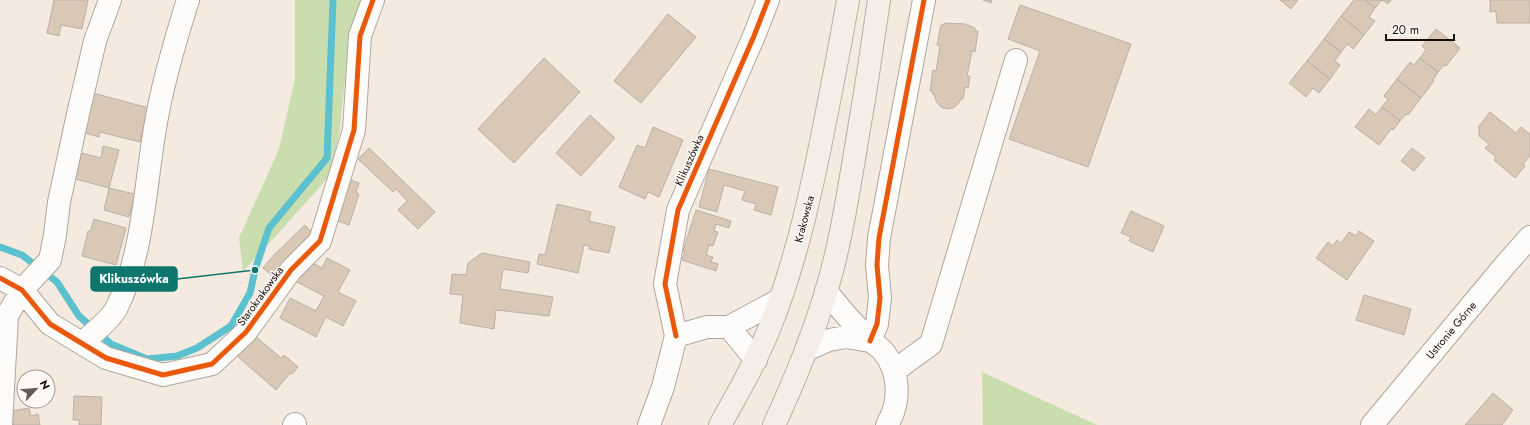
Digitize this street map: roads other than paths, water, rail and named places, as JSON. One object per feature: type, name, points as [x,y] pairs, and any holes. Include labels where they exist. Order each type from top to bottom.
[{"type":"main road","name":"Krakowska","points":[[720,425],[756,360],[791,268],[812,188],[838,61],[848,0]]},
{"type":"main road","points":[[774,425],[806,350],[826,292],[842,225],[866,92],[880,0]]},
{"type":"street","points":[[1,425],[7,316],[22,290],[50,260],[55,235],[58,202],[78,114],[95,41],[110,0]]},
{"type":"street","points":[[94,332],[115,311],[133,265],[145,199],[157,117],[177,34],[188,0]]},
{"type":"street","name":"Starokrakowska","points":[[0,278],[22,290],[50,324],[94,332],[106,358],[163,375],[212,364],[246,332],[291,270],[320,241],[354,130],[360,36],[373,0]]},
{"type":"street","name":"Klikuszówka","points":[[650,425],[663,387],[676,336],[665,284],[678,210],[754,36],[768,0]]},
{"type":"street","points":[[870,341],[877,324],[880,298],[877,265],[879,238],[924,0]]},
{"type":"street","points":[[894,371],[931,344],[1016,60]]},
{"type":"street","name":"Ustronie Górne","points":[[1372,425],[1530,237]]},
{"type":"street","points":[[826,292],[847,318],[870,341],[882,349],[890,360],[897,385],[897,396],[894,409],[887,425]]},
{"type":"street","points":[[676,336],[707,326],[729,327],[779,300]]},
{"type":"street","points":[[729,327],[756,360]]},
{"type":"street","points":[[806,350],[829,340],[846,337],[870,341]]},
{"type":"waterway","name":"Klikuszówka","points":[[0,247],[22,255],[57,282],[79,316],[111,344],[147,359],[177,356],[197,348],[231,326],[250,293],[255,270],[269,228],[327,158],[333,0]]},
{"type":"place","name":"Klikuszówka","points":[[255,270]]}]
